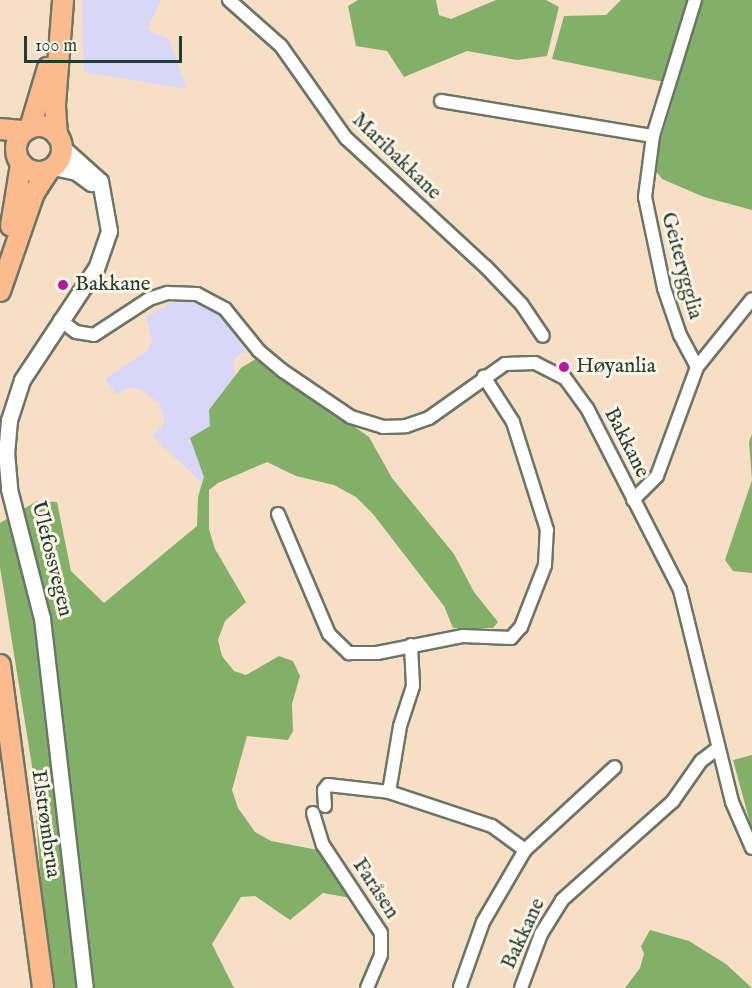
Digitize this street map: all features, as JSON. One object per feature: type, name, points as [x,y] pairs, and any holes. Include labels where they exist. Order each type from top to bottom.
[{"type":"main road","points":[[0,269],[13,155],[18,139],[28,129],[48,69],[53,0]]},
{"type":"main road","points":[[0,291],[34,194],[51,168],[59,141],[55,105],[63,0]]},
{"type":"main road","points":[[0,129],[47,128],[59,141]]},
{"type":"main road","points":[[13,155],[34,171],[51,168]]},
{"type":"main road","name":"Elstrømbrua","points":[[0,666],[43,988]]},
{"type":"street","name":"Maribakkane","points":[[229,0],[280,46],[346,138],[486,267],[522,305],[543,336]]},
{"type":"street","name":"Geiterygglia","points":[[695,0],[653,136],[646,212],[680,335],[697,367]]},
{"type":"street","points":[[441,101],[653,136]]},
{"type":"street","name":"Ulefossvegen","points":[[59,141],[100,181],[106,202],[109,231],[102,256],[31,364],[14,400],[6,437],[6,473],[42,618],[85,988]]},
{"type":"street","points":[[51,168],[87,179],[106,202]]},
{"type":"street","name":"Bakkane","points":[[60,320],[76,332],[94,335],[149,299],[168,293],[197,294],[225,309],[259,351],[283,371],[351,417],[383,427],[406,426],[429,418],[484,376],[505,364],[524,362],[546,366],[565,378],[587,408],[680,590],[736,818],[752,848]]},
{"type":"street","points":[[633,500],[657,476],[697,367],[752,299]]},
{"type":"street","points":[[278,514],[337,645],[363,655],[463,636],[511,638],[521,627],[545,565],[547,530],[513,422],[484,376]]},
{"type":"street","points":[[390,792],[400,726],[413,686],[411,645]]},
{"type":"street","name":"Bakkane","points":[[521,988],[535,947],[561,900],[673,801],[701,761],[718,748]]},
{"type":"street","points":[[460,987],[483,922],[525,850],[615,767]]},
{"type":"street","points":[[325,806],[324,790],[328,784],[390,792],[492,826],[525,850]]},
{"type":"street","name":"Faråsen","points":[[313,813],[323,844],[381,933],[381,955],[368,988]]},
{"type":"shaded area","points":[[82,0],[161,0],[147,30],[169,39],[187,89],[84,72]]},
{"type":"shaded area","points":[[176,301],[192,301],[214,311],[230,324],[247,354],[241,353],[234,360],[235,391],[203,484],[152,436],[165,423],[160,404],[140,389],[129,388],[116,394],[105,379],[148,350],[152,341],[146,317]]},
{"type":"green space","points":[[358,0],[436,0],[439,15],[451,19],[496,0],[546,0],[559,7],[547,56],[517,60],[467,51],[404,77],[387,51],[356,46],[348,6]]},
{"type":"green space","points":[[621,0],[752,0],[752,210],[704,197],[662,179],[656,171],[655,159],[673,100],[664,82],[552,59],[564,16],[606,15]]},
{"type":"green space","points":[[257,358],[369,437],[392,478],[454,554],[474,592],[498,622],[493,628],[453,628],[444,606],[373,514],[356,497],[334,485],[296,476],[267,462],[218,483],[209,490],[209,529],[215,549],[246,602],[225,621],[218,640],[222,656],[234,671],[246,675],[279,656],[293,661],[300,676],[292,704],[293,731],[288,740],[247,736],[232,790],[238,808],[255,832],[271,841],[318,850],[351,898],[323,893],[290,920],[255,896],[241,897],[212,944],[234,988],[49,988],[32,766],[0,567],[0,523],[37,501],[57,502],[71,571],[104,603],[197,526],[198,497],[204,477],[190,438],[210,426],[209,410],[241,368]]},
{"type":"green space","points":[[752,434],[752,480],[749,442]]},
{"type":"green space","points":[[752,480],[752,573],[733,571],[725,560]]},
{"type":"green space","points":[[752,755],[752,830],[733,760]]},
{"type":"green space","points":[[650,930],[689,941],[726,964],[752,988],[625,988],[640,968],[644,954],[641,946]]},
{"type":"place","name":"Bakkane","points":[[63,285]]},
{"type":"place","name":"Høyanlia","points":[[564,367]]}]
